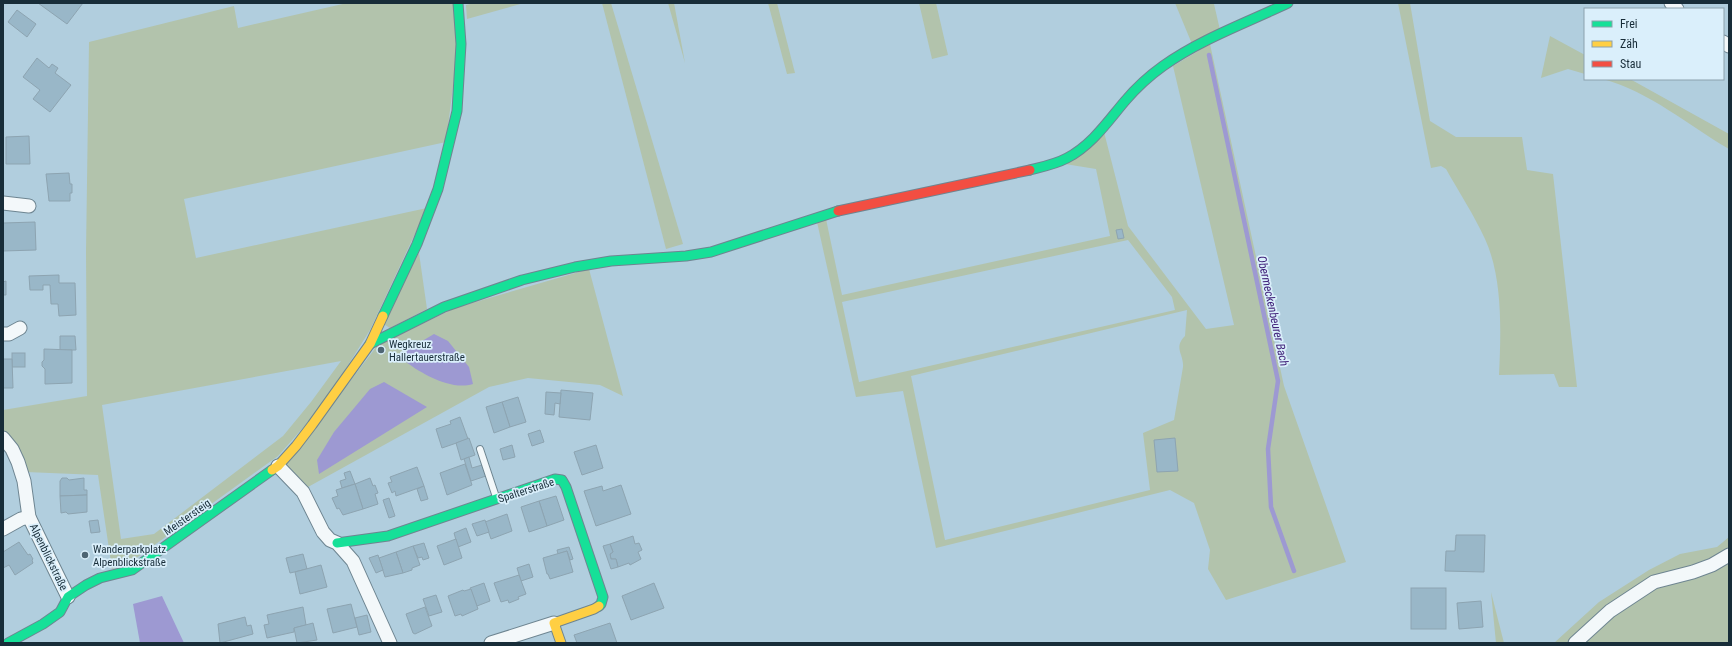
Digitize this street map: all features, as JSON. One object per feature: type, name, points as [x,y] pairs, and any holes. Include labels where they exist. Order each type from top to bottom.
[{"type":"street","name":"Meistersteig","points":[[8,643],[43,624],[60,612],[68,597],[86,585],[100,578],[132,570],[278,466],[308,430],[370,344],[418,244],[438,189],[448,151],[457,111],[460,77],[461,44],[458,3]]},
{"type":"street","points":[[370,344],[416,320],[469,297],[531,279],[587,265],[615,260],[652,257],[682,257],[711,252],[846,209],[1003,176],[1058,162],[1074,153],[1090,140],[1128,98],[1164,66],[1193,49],[1288,3]]},
{"type":"street","points":[[3,203],[29,206]]},
{"type":"street","points":[[3,334],[9,334],[20,328]]},
{"type":"street","name":"Alpenblickstraße","points":[[3,438],[12,449],[18,462],[24,481],[29,518],[68,597]]},
{"type":"street","points":[[278,466],[303,492],[323,532],[330,540],[337,543],[353,561],[390,643]]},
{"type":"street","name":"Spalterstraße","points":[[337,543],[388,536],[555,479],[562,480],[566,487],[603,597],[601,604],[594,608],[491,643]]},
{"type":"street","name":"Alpenblickstraße","points":[[3,529],[21,519],[29,518]]},
{"type":"street","points":[[1575,643],[1610,611],[1654,582],[1712,565],[1729,555]]},
{"type":"street","points":[[554,622],[561,643]]},
{"type":"lane","points":[[480,449],[496,499]]},
{"type":"green space","points":[[347,3],[453,3],[457,55],[446,142],[184,199],[196,258],[427,208],[370,330],[323,405],[278,456],[128,564],[112,569],[98,475],[26,472],[10,439],[3,431],[3,410],[87,396],[86,252],[89,42],[234,6],[238,28]],"holes":[[[341,361],[311,402],[283,436],[154,534],[121,539],[102,405]]]},
{"type":"green space","points":[[474,3],[524,3],[467,19],[466,5]]},
{"type":"green space","points":[[602,3],[611,3],[683,244],[666,249]]},
{"type":"green space","points":[[668,3],[674,3],[685,63]]},
{"type":"green space","points":[[768,3],[777,3],[795,73],[787,74]]},
{"type":"green space","points":[[919,3],[936,3],[948,55],[932,59]]},
{"type":"green space","points":[[1175,3],[1214,4],[1220,30],[1192,44]]},
{"type":"green space","points":[[1398,3],[1410,3],[1430,121],[1456,137],[1522,137],[1527,170],[1553,174],[1577,387],[1559,387],[1554,374],[1499,375],[1500,306],[1491,254],[1476,221],[1446,169],[1441,166],[1431,168]]},
{"type":"green space","points":[[1550,36],[1584,54],[1584,74],[1568,69],[1541,78]]},
{"type":"green space","points":[[1210,44],[1284,386],[1346,562],[1226,600],[1208,569],[1210,550],[1194,503],[1170,490],[936,548],[903,391],[856,397],[817,222],[826,219],[842,295],[1110,236],[1096,169],[1065,164],[1104,132],[1128,226],[1206,329],[1234,325],[1173,66]],"holes":[[[1128,240],[1172,297],[1175,310],[859,382],[842,302]],[[1187,310],[1185,336],[1179,348],[1183,367],[1174,420],[1143,433],[1150,490],[945,540],[911,376]]]},
{"type":"green space","points":[[1606,80],[1632,80],[1729,134],[1729,149],[1653,101]]},
{"type":"green space","points":[[419,253],[427,309],[390,328],[382,323]]},
{"type":"green space","points":[[589,269],[623,396],[600,385],[528,378],[489,387],[308,487],[286,465],[377,346],[455,308]]},
{"type":"green space","points":[[1729,537],[1729,549],[1715,558],[1647,580],[1614,601],[1568,643],[1554,643],[1599,602],[1649,570],[1680,554],[1717,547]]},
{"type":"green space","points":[[1729,559],[1729,643],[1581,643],[1633,598]]},
{"type":"green space","points":[[1491,592],[1504,643],[1496,643]]},
{"type":"shaded area","points":[[434,334],[448,341],[469,367],[473,384],[464,386],[445,383],[417,370],[402,359],[407,350]]},
{"type":"shaded area","points":[[384,382],[427,407],[319,474],[317,460],[334,432],[370,389]]},
{"type":"shaded area","points":[[162,596],[184,643],[140,643],[133,604]]},
{"type":"building","points":[[38,3],[83,3],[67,24]]},
{"type":"building","points":[[17,10],[36,24],[27,37],[8,22]]},
{"type":"building","points":[[37,58],[49,68],[52,64],[58,68],[55,73],[71,85],[50,112],[33,99],[40,90],[23,77]]},
{"type":"building","points":[[29,136],[30,164],[6,164],[6,137]]},
{"type":"building","points":[[69,173],[70,184],[72,184],[70,201],[49,201],[46,174]]},
{"type":"building","points":[[35,222],[36,250],[3,251],[3,223]]},
{"type":"building","points":[[1122,229],[1124,238],[1118,239],[1116,230]]},
{"type":"building","points":[[59,275],[59,283],[75,283],[76,315],[59,316],[58,304],[51,304],[50,285],[43,285],[43,290],[30,290],[29,276]]},
{"type":"building","points":[[6,281],[6,295],[3,295],[3,282]]},
{"type":"building","points":[[60,336],[75,336],[76,350],[60,350]]},
{"type":"building","points":[[44,349],[72,350],[72,383],[45,384],[45,369],[42,366],[42,362],[44,360]]},
{"type":"building","points":[[12,353],[25,353],[25,367],[12,367]]},
{"type":"building","points":[[3,359],[12,359],[13,388],[3,388]]},
{"type":"building","points":[[561,390],[593,393],[590,420],[559,417]]},
{"type":"building","points":[[546,392],[561,393],[560,404],[555,403],[554,415],[545,414]]},
{"type":"building","points":[[518,397],[526,422],[510,427],[502,402]]},
{"type":"building","points":[[502,402],[510,427],[494,433],[486,407]]},
{"type":"building","points":[[460,417],[468,439],[442,448],[436,429],[451,424],[450,421]]},
{"type":"building","points":[[540,430],[544,442],[532,446],[528,434]]},
{"type":"building","points":[[469,438],[475,455],[461,460],[456,443]]},
{"type":"building","points":[[1175,438],[1178,471],[1157,472],[1154,440]]},
{"type":"building","points":[[512,445],[515,457],[503,460],[500,449]]},
{"type":"building","points":[[596,445],[603,468],[582,475],[574,452]]},
{"type":"building","points":[[469,457],[472,468],[482,465],[486,476],[471,481],[464,459]]},
{"type":"building","points":[[465,464],[472,485],[447,495],[440,473]]},
{"type":"building","points":[[417,467],[424,486],[396,496],[395,491],[392,493],[388,483],[392,482],[390,477]]},
{"type":"building","points":[[350,471],[355,484],[342,488],[340,481],[346,479],[344,473]]},
{"type":"building","points":[[62,478],[67,478],[69,480],[84,478],[84,490],[87,490],[87,495],[60,496],[60,481]]},
{"type":"building","points":[[370,478],[378,493],[375,494],[378,504],[363,509],[355,484]]},
{"type":"building","points":[[355,484],[363,509],[343,515],[339,508],[337,509],[332,498],[338,496],[336,490]]},
{"type":"building","points":[[621,485],[631,514],[596,526],[584,491],[602,486],[603,491]]},
{"type":"building","points":[[424,486],[428,499],[421,501],[417,489]]},
{"type":"building","points":[[87,495],[87,512],[68,514],[66,512],[61,513],[60,496]]},
{"type":"building","points":[[556,496],[564,520],[547,526],[539,501]]},
{"type":"building","points":[[389,498],[395,516],[389,518],[383,500]]},
{"type":"building","points":[[539,501],[547,526],[529,532],[521,507]]},
{"type":"building","points":[[507,514],[512,531],[491,539],[485,522]]},
{"type":"building","points":[[98,520],[100,532],[91,533],[89,521]]},
{"type":"building","points":[[485,520],[489,532],[477,536],[472,524]]},
{"type":"building","points":[[466,528],[471,542],[458,547],[454,533]]},
{"type":"building","points":[[1456,535],[1485,535],[1484,572],[1445,571],[1446,551],[1455,551]]},
{"type":"building","points":[[633,536],[635,544],[639,543],[642,550],[638,552],[641,559],[630,565],[629,563],[618,567],[616,559],[611,559],[610,554],[613,552],[610,544]]},
{"type":"building","points":[[456,539],[462,558],[444,565],[437,546]]},
{"type":"building","points":[[19,542],[28,555],[30,554],[33,559],[33,563],[15,575],[9,565],[3,568],[3,552]]},
{"type":"building","points":[[424,543],[429,558],[423,560],[422,557],[418,558],[413,546]]},
{"type":"building","points":[[610,544],[613,552],[610,554],[611,559],[616,559],[618,567],[611,569],[603,546]]},
{"type":"building","points":[[413,546],[420,565],[403,573],[396,552]]},
{"type":"building","points":[[569,547],[573,559],[570,560],[567,551],[558,554],[557,550]]},
{"type":"building","points":[[567,551],[573,572],[550,579],[547,574],[543,558]]},
{"type":"building","points":[[396,552],[403,573],[385,577],[379,558]]},
{"type":"building","points":[[303,554],[307,569],[290,573],[286,558]]},
{"type":"building","points":[[378,555],[383,570],[376,573],[369,558]]},
{"type":"building","points":[[529,564],[533,577],[521,581],[517,568]]},
{"type":"building","points":[[321,565],[327,587],[300,594],[295,572]]},
{"type":"building","points":[[519,575],[526,594],[509,603],[508,600],[501,602],[494,583]]},
{"type":"building","points":[[484,583],[490,601],[477,606],[470,588]]},
{"type":"building","points":[[654,583],[664,608],[631,620],[622,596]]},
{"type":"building","points":[[1411,588],[1446,588],[1446,629],[1411,629]]},
{"type":"building","points":[[471,589],[478,609],[462,616],[461,614],[455,616],[448,596],[463,590]]},
{"type":"building","points":[[436,595],[442,612],[429,616],[423,599]]},
{"type":"building","points":[[1481,601],[1483,627],[1459,629],[1457,603]]},
{"type":"building","points":[[351,604],[357,627],[333,633],[327,609]]},
{"type":"building","points":[[303,607],[306,625],[294,628],[294,632],[267,638],[264,625],[269,624],[267,615]]},
{"type":"building","points":[[425,607],[432,626],[415,634],[413,633],[406,614]]},
{"type":"building","points":[[367,615],[371,632],[359,635],[355,618]]},
{"type":"building","points":[[245,617],[247,626],[251,625],[253,634],[220,643],[218,624]]},
{"type":"building","points":[[313,623],[317,640],[297,643],[294,628]]},
{"type":"building","points":[[610,623],[617,643],[577,643],[574,635]]},
{"type":"waterway","name":"Obermeckenbeurer Bach","points":[[1209,55],[1278,381],[1268,449],[1271,507],[1294,571]]},
{"type":"traffic: fast","points":[[383,316],[417,244],[438,189],[457,111],[461,44],[458,3]]},
{"type":"traffic: fast","points":[[1030,170],[1063,160],[1076,153],[1092,140],[1138,87],[1178,56],[1208,39],[1288,3]]},
{"type":"traffic: fast","points":[[370,344],[444,307],[522,280],[575,267],[611,261],[686,256],[711,252],[838,211]]},
{"type":"traffic: fast","points":[[8,643],[43,624],[60,612],[68,597],[86,585],[100,578],[132,570],[272,470]]},
{"type":"traffic: fast","points":[[337,543],[388,536],[555,479],[562,480],[566,487],[603,597],[599,606]]},
{"type":"traffic: slow","points":[[272,470],[278,466],[296,446],[312,425],[370,344],[383,316]]},
{"type":"traffic: slow","points":[[561,643],[554,623],[599,606]]},
{"type":"traffic: jam","points":[[838,211],[1030,170]]},
{"type":"place","name":"Wegkreuz Hallertauerstraße","points":[[381,350]]},
{"type":"place","name":"Wanderparkplatz Alpenblickstraße","points":[[85,555]]}]
